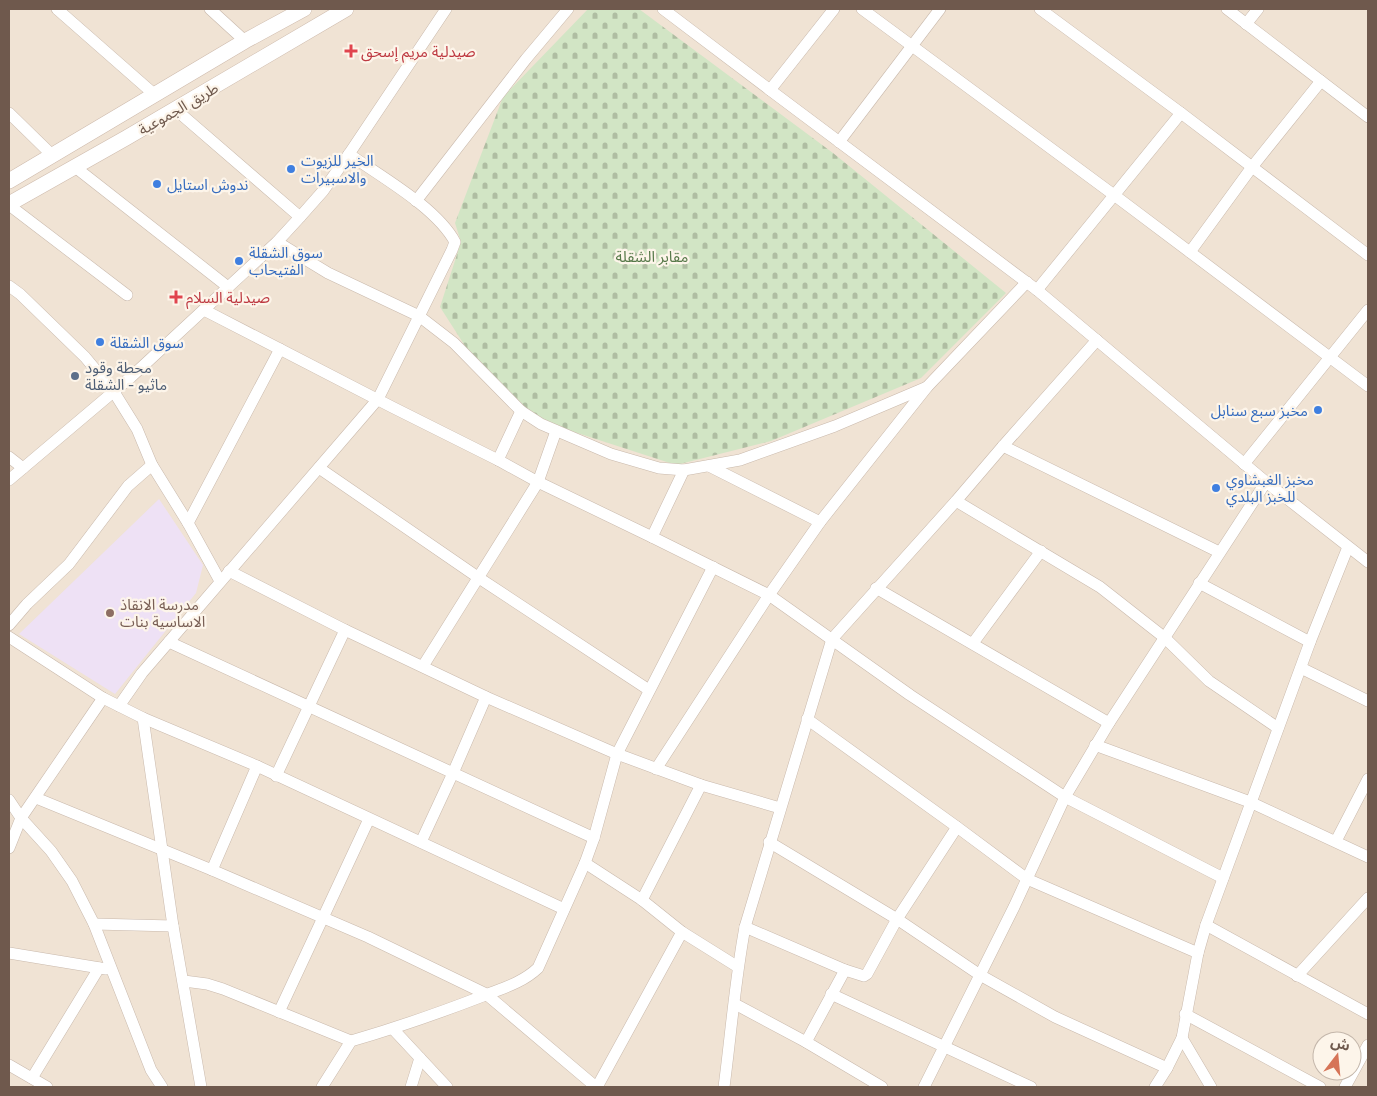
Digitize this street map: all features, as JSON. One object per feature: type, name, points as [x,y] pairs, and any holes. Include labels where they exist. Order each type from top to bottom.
[{"type":"main road","name":"طريق الجموعية","points":[[9,181],[245,41],[304,9]]},
{"type":"main road","name":"طريق الجموعية","points":[[9,205],[346,9]]},
{"type":"street","points":[[57,9],[155,95]]},
{"type":"street","points":[[210,9],[245,41]]},
{"type":"street","points":[[9,480],[114,392],[277,242],[323,191],[446,9]]},
{"type":"street","points":[[416,201],[526,59],[568,9]]},
{"type":"street","points":[[663,9],[1027,282],[1244,464],[1368,562]]},
{"type":"street","points":[[770,90],[834,9]]},
{"type":"street","points":[[862,9],[1368,386]]},
{"type":"street","points":[[839,142],[940,9]]},
{"type":"street","points":[[1040,9],[1181,112],[1368,255]]},
{"type":"street","points":[[1227,9],[1368,117]]},
{"type":"street","points":[[1246,24],[1258,9]]},
{"type":"street","points":[[1190,252],[1252,168],[1321,81]]},
{"type":"street","points":[[175,109],[300,217]]},
{"type":"street","points":[[1037,290],[1181,112]]},
{"type":"street","points":[[9,113],[52,155]]},
{"type":"street","points":[[119,706],[136,680],[378,400],[455,242],[445,227],[416,201],[349,154]]},
{"type":"street","points":[[75,166],[228,287]]},
{"type":"street","points":[[9,205],[126,295]]},
{"type":"street","points":[[277,242],[328,273],[419,316],[454,342],[521,411],[556,431],[611,454],[659,468],[684,470],[740,460],[835,426],[927,387]]},
{"type":"street","points":[[656,769],[768,595],[820,522],[927,387],[1027,282]]},
{"type":"street","points":[[9,286],[20,294],[85,357],[114,392],[137,429],[152,465],[188,523],[220,581]]},
{"type":"street","points":[[204,310],[538,482],[768,595],[910,695],[1065,797],[1223,878]]},
{"type":"street","points":[[1244,464],[1368,310]]},
{"type":"street","points":[[724,1087],[738,967],[745,926],[832,639],[1097,340]]},
{"type":"street","points":[[188,523],[280,349]]},
{"type":"street","points":[[498,460],[521,411]]},
{"type":"street","points":[[423,666],[538,482],[556,431]]},
{"type":"street","points":[[1003,446],[1219,552]]},
{"type":"street","points":[[9,457],[23,468]]},
{"type":"street","points":[[9,625],[27,604],[69,564],[128,486],[152,465]]},
{"type":"street","points":[[709,466],[820,522]]},
{"type":"street","points":[[319,468],[478,578],[649,690]]},
{"type":"street","points":[[652,537],[684,470]]},
{"type":"street","points":[[924,1087],[1027,879],[1065,797],[1109,723],[1266,482]]},
{"type":"street","points":[[956,501],[1100,587],[1165,638],[1209,681],[1278,728]]},
{"type":"street","points":[[1155,1087],[1182,1038],[1198,953],[1206,925],[1310,642],[1348,547]]},
{"type":"street","points":[[974,643],[1041,552]]},
{"type":"street","points":[[184,981],[207,984],[351,1041],[430,1017],[524,980],[538,968],[585,863],[594,838],[616,754],[713,567]]},
{"type":"street","points":[[229,571],[345,630],[486,697],[616,754],[702,785],[780,808]]},
{"type":"street","points":[[1199,583],[1310,642]]},
{"type":"street","points":[[876,588],[974,643],[1109,723]]},
{"type":"street","points":[[276,776],[345,630]]},
{"type":"street","points":[[10,642],[103,698],[143,718],[257,766],[564,909]]},
{"type":"street","points":[[169,642],[594,838]]},
{"type":"street","points":[[1301,668],[1368,701]]},
{"type":"street","points":[[420,842],[454,773],[486,697]]},
{"type":"street","points":[[9,848],[22,818],[103,698]]},
{"type":"street","points":[[143,718],[173,926],[201,1087]]},
{"type":"street","points":[[807,719],[1027,879],[1198,953]]},
{"type":"street","points":[[1095,745],[1250,802],[1368,857]]},
{"type":"street","points":[[212,870],[257,766]]},
{"type":"street","points":[[1336,841],[1368,779]]},
{"type":"street","points":[[642,900],[702,785]]},
{"type":"street","points":[[36,798],[162,848],[368,938],[486,994],[590,1086],[682,932]]},
{"type":"street","points":[[9,800],[22,818],[51,850],[72,881],[94,924],[151,1070],[162,1087]]},
{"type":"street","points":[[279,1012],[369,819]]},
{"type":"street","points":[[745,926],[859,976],[864,976],[868,974],[897,919],[957,827]]},
{"type":"street","points":[[770,842],[897,919],[980,974],[1055,1017],[1167,1068]]},
{"type":"street","points":[[585,863],[642,900],[682,932],[738,967]]},
{"type":"street","points":[[1297,976],[1368,898]]},
{"type":"street","points":[[94,924],[173,926]]},
{"type":"street","points":[[1206,925],[1368,1014]]},
{"type":"street","points":[[9,954],[111,969]]},
{"type":"street","points":[[32,1078],[98,968]]},
{"type":"street","points":[[806,1042],[845,970]]},
{"type":"street","points":[[832,994],[944,1048],[1031,1087]]},
{"type":"street","points":[[735,1004],[806,1042],[882,1087]]},
{"type":"street","points":[[1186,1014],[1320,1087]]},
{"type":"street","points":[[393,1029],[447,1087]]},
{"type":"street","points":[[1182,1038],[1210,1087]]},
{"type":"street","points":[[322,1087],[351,1041]]},
{"type":"street","points":[[1344,1087],[1368,1046]]},
{"type":"street","points":[[411,1087],[420,1058]]},
{"type":"street","points":[[9,1065],[47,1087]]},
{"type":"shaded area","points":[[9,9],[1368,9],[1368,1087],[9,1087]]},
{"type":"shaded area","name":"مدرسة الانقاذ الاساسية بنات","points":[[159,499],[203,565],[196,593],[115,694],[19,634]]},
{"type":"green space","name":"مقابر الشقلة","points":[[588,9],[639,9],[833,153],[1006,293],[921,378],[771,441],[676,465],[531,418],[474,360],[440,307],[461,242],[455,223],[503,97]]},
{"type":"place","name":"صيدلية مريم إسحق","points":[[351,51]]},
{"type":"place","name":"الخير للزيوت والاسبيرات","points":[[291,169]]},
{"type":"place","name":"ندوش استايل","points":[[157,184]]},
{"type":"place","name":"سوق الشقلة الفتيحاب","points":[[239,261]]},
{"type":"place","name":"صيدلية السلام","points":[[176,297]]},
{"type":"place","name":"سوق الشقلة","points":[[100,342]]},
{"type":"place","name":"محطة وقود ماثيو - الشقلة","points":[[75,376]]},
{"type":"place","name":"مخبز سبع سنابل","points":[[1318,410]]},
{"type":"place","name":"مخبز الغبشاوي للخبز البلدي","points":[[1216,488]]},
{"type":"place","name":"مدرسة الانقاذ الاساسية بنات","points":[[110,613]]}]
